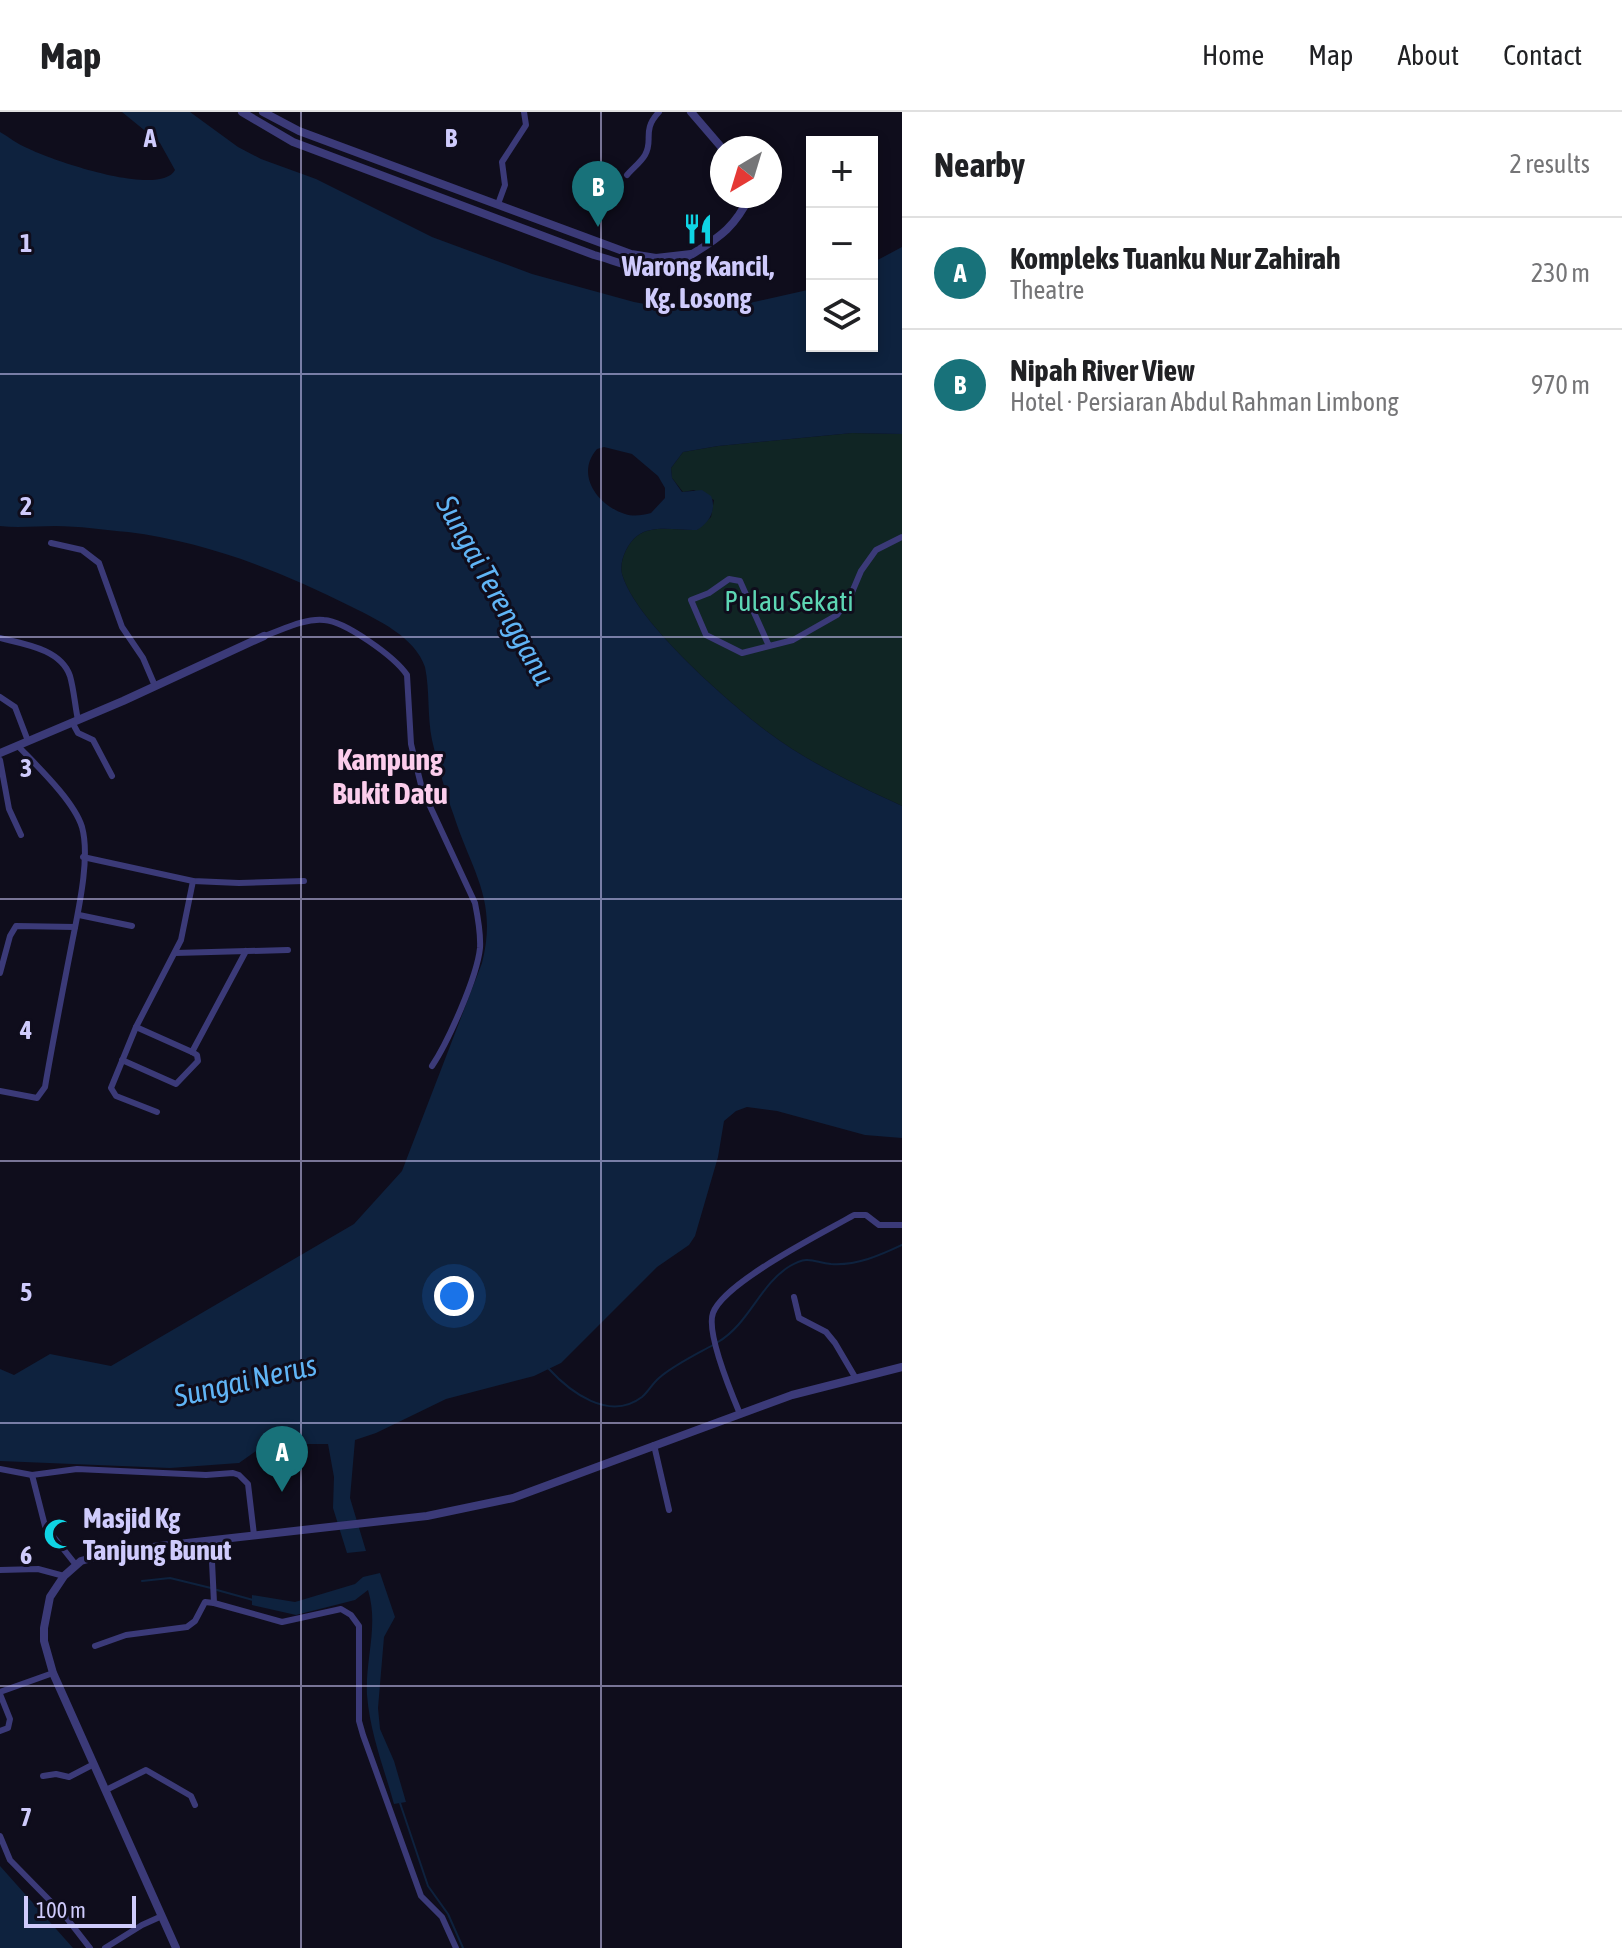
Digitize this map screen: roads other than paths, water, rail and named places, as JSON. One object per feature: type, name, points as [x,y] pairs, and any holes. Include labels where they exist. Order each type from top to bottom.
[{"type":"street","points":[[242,112],[293,142],[594,255],[655,270],[686,261],[691,254]]},
{"type":"street","points":[[263,112],[299,131],[631,254],[656,258],[691,254],[724,234],[744,208]]},
{"type":"street","points":[[498,204],[505,185],[502,162],[526,125],[524,112]]},
{"type":"street","points":[[627,175],[646,154],[651,120],[659,112]]},
{"type":"street","points":[[691,112],[712,136]]},
{"type":"street","points":[[769,646],[740,581],[729,579],[709,593],[691,600],[706,635],[742,653],[793,640],[837,615],[876,550],[902,537]]},
{"type":"street","points":[[51,543],[88,553],[99,563],[122,627],[140,651],[155,686]]},
{"type":"street","points":[[0,753],[297,624],[327,620],[339,624],[389,656],[407,675],[411,744],[422,789],[475,903],[479,919],[480,949],[477,960],[457,1019],[432,1066]]},
{"type":"street","points":[[0,638],[37,648],[60,659],[71,678],[78,733],[93,740],[112,776]]},
{"type":"street","points":[[0,697],[15,707],[28,741]]},
{"type":"street","points":[[0,1091],[29,1098],[42,1094],[79,915],[83,857],[83,833],[78,819],[50,779],[18,746]]},
{"type":"street","points":[[0,760],[9,809],[21,835]]},
{"type":"street","points":[[83,857],[193,881],[304,881]]},
{"type":"street","points":[[157,1112],[112,1093],[111,1088],[136,1027],[175,953],[193,881]]},
{"type":"street","points":[[79,915],[132,926]]},
{"type":"street","points":[[0,973],[10,936],[16,926],[75,927]]},
{"type":"street","points":[[175,953],[288,950]]},
{"type":"street","points":[[192,1052],[246,951]]},
{"type":"street","points":[[122,1060],[176,1084],[198,1061],[197,1055],[192,1052],[136,1027]]},
{"type":"street","points":[[740,1414],[717,1350],[712,1314],[727,1294],[755,1273],[854,1215],[866,1215],[879,1225],[902,1225]]},
{"type":"street","points":[[794,1297],[799,1318],[826,1332],[855,1377]]},
{"type":"street","points":[[176,1948],[53,1673],[44,1641],[50,1597],[76,1565],[105,1554],[427,1516],[513,1498],[740,1414],[855,1377],[902,1367]]},
{"type":"street","points":[[654,1445],[669,1510]]},
{"type":"street","points":[[0,1469],[32,1475],[77,1469],[239,1475],[248,1484],[254,1535]]},
{"type":"street","points":[[32,1475],[45,1526],[76,1565]]},
{"type":"street","points":[[211,1541],[214,1599]]},
{"type":"street","points":[[0,1570],[38,1569],[64,1576]]},
{"type":"street","points":[[95,1646],[126,1635],[187,1627],[195,1621],[205,1602],[214,1599],[282,1622],[341,1609],[356,1619],[360,1637],[359,1721],[363,1735],[421,1896],[442,1917],[456,1948]]},
{"type":"street","points":[[0,1731],[8,1728],[10,1722],[0,1693],[53,1673]]},
{"type":"street","points":[[43,1776],[56,1774],[69,1777],[94,1764]]},
{"type":"street","points":[[106,1790],[146,1770],[191,1796],[195,1805]]},
{"type":"street","points":[[0,1836],[10,1860],[65,1916],[90,1948]]},
{"type":"street","points":[[105,1948],[162,1916]]},
{"type":"water","points":[[122,112],[190,112],[238,147],[261,159],[316,179],[432,237],[532,274],[634,302],[696,309],[736,306],[806,290],[806,352],[878,352],[878,260],[902,247],[902,434],[852,433],[683,452],[671,468],[672,478],[682,492],[702,490],[711,496],[711,516],[697,530],[658,529],[643,532],[630,543],[621,569],[630,593],[664,637],[731,702],[800,754],[902,806],[902,1138],[865,1135],[777,1111],[747,1107],[736,1111],[724,1121],[718,1157],[695,1236],[689,1245],[657,1267],[561,1363],[534,1376],[446,1399],[355,1440],[350,1498],[366,1551],[347,1553],[333,1508],[334,1477],[328,1444],[266,1444],[239,1463],[170,1468],[0,1461],[0,1369],[14,1375],[50,1354],[111,1366],[354,1224],[402,1171],[482,963],[486,941],[487,921],[481,887],[448,798],[432,740],[425,667],[420,656],[404,638],[325,594],[271,570],[215,551],[128,532],[64,526],[0,526],[0,132],[23,146],[104,174],[149,180],[165,178],[175,170],[160,143]],"holes":[[[604,447],[632,454],[658,476],[665,488],[665,498],[651,513],[632,515],[615,510],[598,496],[592,488],[588,468],[597,449]]]},
{"type":"water","points":[[380,1573],[395,1617],[384,1637],[378,1708],[380,1729],[394,1761],[406,1802],[394,1804],[374,1737],[367,1695],[372,1630],[368,1590],[355,1600],[296,1615],[252,1605],[252,1595],[295,1602]]},
{"type":"water","points":[[0,1866],[73,1948],[0,1948]]},
{"type":"waterway","points":[[718,1342],[738,1325],[770,1283],[790,1266],[807,1260],[831,1264],[859,1262],[902,1245]]},
{"type":"waterway","points":[[548,1368],[567,1386],[591,1401],[616,1406],[642,1397],[665,1373],[713,1345]]},
{"type":"waterway","points":[[142,1581],[170,1578],[211,1588]]},
{"type":"waterway","points":[[217,1590],[253,1600]]},
{"type":"waterway","points":[[400,1803],[428,1886],[448,1914],[463,1948]]},
{"type":"place","name":"Nipah River View","points":[[598,227]]},
{"type":"place","name":"Warong Kancil, Kg. Losong","points":[[698,229]]},
{"type":"place","name":"Kompleks Tuanku Nur Zahirah","points":[[282,1492]]},
{"type":"place","name":"Masjid Kg Tanjung Bunut","points":[[59,1534]]},
{"type":"district","name":"Kampung Bukit Datu","points":[[390,776]]},
{"type":"water label","name":"Sungai Terengganu","points":[[496,590]]},
{"type":"water label","name":"Sungai Nerus","points":[[245,1380]]},
{"type":"park label","name":"Pulau Sekati","points":[[789,601]]}]
